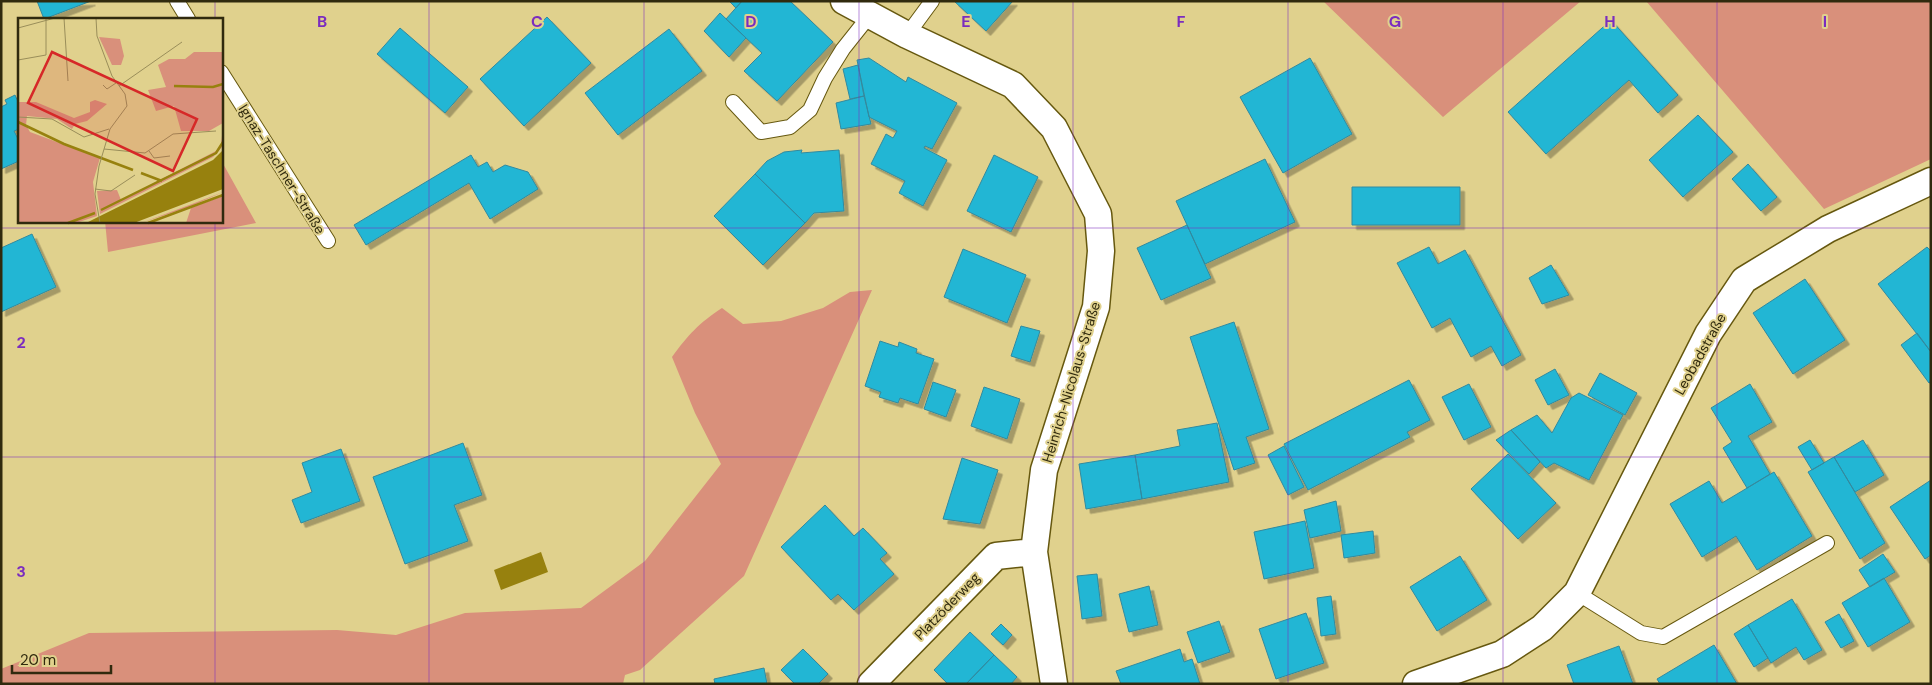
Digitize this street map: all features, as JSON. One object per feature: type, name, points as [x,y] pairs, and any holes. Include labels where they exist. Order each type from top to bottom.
[{"type":"street","name":"Heinrich-Nicolaus-Straße","points":[[844,1],[907,35],[1013,85],[1054,128],[1098,214],[1101,250],[1096,307],[1044,470],[1034,552],[1054,684]]},
{"type":"street","name":"Leobadstraße","points":[[1416,684],[1502,654],[1542,628],[1577,593],[1708,334],[1744,280],[1828,229],[1931,181]]},
{"type":"street","name":"Platzöderweg","points":[[871,684],[996,556],[1034,552]]},
{"type":"lane","points":[[177,1],[187,18]]},
{"type":"lane","points":[[907,35],[932,1]]},
{"type":"lane","points":[[733,102],[761,132],[790,127],[810,110],[825,78],[843,49],[870,15]]},
{"type":"lane","name":"Ignaz-Taschner-Straße","points":[[222,74],[328,241]]},
{"type":"lane","points":[[1577,593],[1641,633],[1663,637],[1827,543]]},
{"type":"shaded area","points":[[1323,1],[1581,1],[1443,117]]},
{"type":"shaded area","points":[[1646,1],[1931,1],[1931,159],[1824,209]]},
{"type":"shaded area","points":[[222,162],[256,223],[108,252],[105,222],[222,222]]},
{"type":"shaded area","points":[[872,290],[744,576],[640,670],[625,675],[623,684],[1,684],[1,669],[89,633],[337,630],[396,635],[465,613],[581,608],[645,561],[721,464],[695,413],[672,357],[689,336],[700,324],[722,308],[743,324],[781,321],[823,308],[850,292]]},
{"type":"shaded area","points":[[541,552],[548,572],[501,590],[494,570]]},
{"type":"building","points":[[37,1],[91,1],[47,18],[44,18]]},
{"type":"building","points":[[729,1],[742,1],[736,8]]},
{"type":"building","points":[[742,1],[790,1],[833,42],[777,101],[744,71],[762,53],[726,19]]},
{"type":"building","points":[[954,1],[1013,1],[986,31]]},
{"type":"building","points":[[720,13],[746,38],[729,57],[704,31]]},
{"type":"building","points":[[547,17],[591,63],[524,126],[480,79]]},
{"type":"building","points":[[1611,20],[1678,95],[1658,113],[1629,80],[1546,154],[1508,112]]},
{"type":"building","points":[[400,28],[468,87],[445,113],[377,54]]},
{"type":"building","points":[[669,29],[702,71],[618,135],[585,93]]},
{"type":"building","points":[[869,58],[906,82],[908,77],[957,103],[932,149],[925,146],[924,148],[947,160],[923,206],[899,193],[905,181],[871,164],[886,134],[893,138],[897,131],[869,117],[857,60]]},
{"type":"building","points":[[1310,58],[1352,134],[1283,173],[1240,97]]},
{"type":"building","points":[[858,65],[864,96],[850,99],[843,69]]},
{"type":"building","points":[[15,95],[18,102],[18,129],[14,131],[18,139],[18,161],[1,169],[1,107],[7,104],[5,100]]},
{"type":"building","points":[[864,96],[871,124],[841,129],[836,103]]},
{"type":"building","points":[[1698,115],[1733,152],[1683,197],[1649,160]]},
{"type":"building","points":[[802,150],[801,153],[839,150],[844,211],[814,213],[805,223],[755,174],[767,161],[784,152]]},
{"type":"building","points":[[471,155],[478,167],[487,162],[493,172],[505,165],[528,172],[538,189],[490,219],[469,183],[366,245],[354,225]]},
{"type":"building","points":[[994,155],[1038,177],[1011,232],[967,211]]},
{"type":"building","points":[[1265,159],[1295,222],[1205,264],[1176,201]]},
{"type":"building","points":[[1748,164],[1777,197],[1761,211],[1732,179]]},
{"type":"building","points":[[755,174],[805,223],[763,265],[714,216]]},
{"type":"building","points":[[1352,187],[1460,187],[1460,225],[1352,225]]},
{"type":"building","points":[[1187,225],[1211,278],[1161,300],[1137,248]]},
{"type":"building","points":[[32,234],[56,287],[1,312],[1,248]]},
{"type":"building","points":[[1429,247],[1438,264],[1465,250],[1521,355],[1502,366],[1491,346],[1471,357],[1450,318],[1432,328],[1397,263]]},
{"type":"building","points":[[1927,247],[1931,251],[1931,352],[1878,284]]},
{"type":"building","points":[[963,249],[1026,275],[1007,323],[944,297]]},
{"type":"building","points":[[1551,265],[1569,295],[1542,304],[1529,278]]},
{"type":"building","points":[[1805,279],[1845,340],[1793,374],[1753,313]]},
{"type":"building","points":[[1234,322],[1269,429],[1246,437],[1255,463],[1234,470],[1190,337]]},
{"type":"building","points":[[1021,326],[1040,331],[1030,362],[1011,356]]},
{"type":"building","points":[[1917,333],[1931,352],[1931,382],[1929,383],[1901,345]]},
{"type":"building","points":[[880,341],[898,347],[899,342],[917,349],[916,353],[934,359],[918,404],[900,398],[898,403],[879,397],[881,392],[865,386]]},
{"type":"building","points":[[1555,369],[1569,395],[1548,405],[1535,380]]},
{"type":"building","points":[[1600,373],[1637,393],[1625,415],[1588,395]]},
{"type":"building","points":[[1409,380],[1430,420],[1407,432],[1410,437],[1308,490],[1284,444]]},
{"type":"building","points":[[933,382],[956,390],[946,417],[924,409]]},
{"type":"building","points":[[1469,384],[1491,427],[1464,440],[1442,397]]},
{"type":"building","points":[[1750,384],[1772,422],[1748,436],[1770,474],[1747,488],[1723,448],[1732,442],[1711,408]]},
{"type":"building","points":[[984,387],[1020,399],[1007,439],[971,426]]},
{"type":"building","points":[[1579,393],[1623,415],[1589,480],[1554,463],[1546,468],[1511,430],[1537,415],[1552,433],[1571,398]]},
{"type":"building","points":[[1217,423],[1229,482],[1142,499],[1135,455],[1180,446],[1177,430]]},
{"type":"building","points":[[1511,430],[1540,462],[1529,474],[1496,440]]},
{"type":"building","points":[[1810,440],[1824,463],[1812,470],[1798,447]]},
{"type":"building","points":[[1863,440],[1884,475],[1855,492],[1834,457]]},
{"type":"building","points":[[463,443],[482,495],[454,505],[468,541],[405,564],[373,477]]},
{"type":"building","points":[[1284,446],[1304,487],[1288,495],[1268,455]]},
{"type":"building","points":[[341,449],[360,501],[301,523],[292,500],[312,492],[302,463]]},
{"type":"building","points":[[1508,454],[1556,503],[1518,539],[1471,489]]},
{"type":"building","points":[[1135,455],[1142,499],[1086,509],[1079,464]]},
{"type":"building","points":[[1834,457],[1885,543],[1860,559],[1808,472]]},
{"type":"building","points":[[962,458],[998,470],[980,524],[943,519]]},
{"type":"building","points":[[1774,472],[1812,536],[1757,570],[1736,536],[1702,557],[1670,504],[1709,481],[1722,503]]},
{"type":"building","points":[[1931,480],[1931,555],[1925,559],[1890,507]]},
{"type":"building","points":[[1336,501],[1341,531],[1310,538],[1304,510]]},
{"type":"building","points":[[825,505],[854,536],[863,528],[887,553],[880,559],[894,574],[854,610],[838,594],[831,600],[781,547]]},
{"type":"building","points":[[1305,521],[1314,568],[1264,579],[1254,532]]},
{"type":"building","points":[[1373,531],[1375,553],[1344,558],[1341,535]]},
{"type":"building","points":[[1883,554],[1895,572],[1870,587],[1859,570]]},
{"type":"building","points":[[1460,556],[1487,600],[1437,631],[1410,587]]},
{"type":"building","points":[[1097,574],[1102,616],[1082,619],[1077,576]]},
{"type":"building","points":[[1884,578],[1910,622],[1868,647],[1842,603]]},
{"type":"building","points":[[1149,586],[1158,625],[1129,632],[1119,594]]},
{"type":"building","points":[[1331,596],[1336,634],[1321,636],[1317,598]]},
{"type":"building","points":[[1792,599],[1822,650],[1804,660],[1796,647],[1771,663],[1748,625]]},
{"type":"building","points":[[1306,613],[1324,663],[1276,679],[1259,629]]},
{"type":"building","points":[[1839,614],[1854,641],[1841,648],[1825,622]]},
{"type":"building","points":[[1219,621],[1230,652],[1198,663],[1187,632]]},
{"type":"building","points":[[1001,624],[1012,635],[1003,645],[991,634]]},
{"type":"building","points":[[1748,625],[1768,658],[1754,667],[1734,634]]},
{"type":"building","points":[[970,632],[994,655],[966,684],[948,684],[934,670]]},
{"type":"building","points":[[1714,645],[1737,684],[1660,684],[1657,679]]},
{"type":"building","points":[[1619,646],[1633,684],[1574,684],[1567,665]]},
{"type":"building","points":[[803,649],[828,674],[818,684],[795,684],[781,670]]},
{"type":"building","points":[[1180,649],[1184,662],[1192,659],[1200,684],[1121,684],[1116,671]]},
{"type":"building","points":[[994,655],[1017,677],[1011,684],[966,684]]},
{"type":"building","points":[[764,668],[767,684],[715,684],[714,679]]}]
